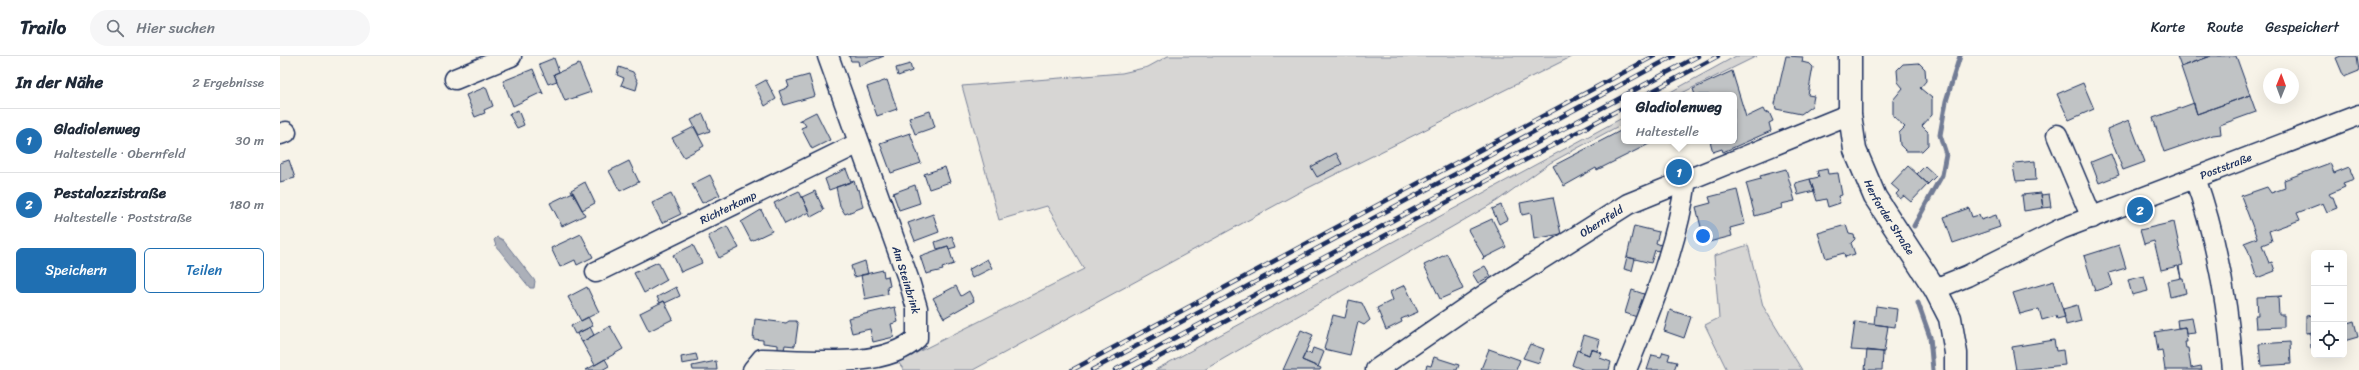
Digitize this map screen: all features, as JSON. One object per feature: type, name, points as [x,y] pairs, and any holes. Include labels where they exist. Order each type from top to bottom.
[{"type":"main road","name":"Herforder Straße","points":[[1850,56],[1850,114],[1855,150],[1875,197],[1935,289],[1950,318],[1956,353],[1956,370]]},
{"type":"street","points":[[455,79],[511,56]]},
{"type":"street","name":"Am Steinbrink","points":[[753,370],[762,359],[862,362],[892,357],[908,348],[917,338],[917,308],[913,295],[828,56]]},
{"type":"street","name":"Obernfeld","points":[[1376,370],[1486,294],[1628,204],[1850,114]]},
{"type":"street","name":"Poststraße","points":[[1935,289],[1967,276],[2061,229],[2359,115]]},
{"type":"street","points":[[2057,135],[2092,218]]},
{"type":"street","name":"Richterkamp","points":[[596,272],[859,143]]},
{"type":"street","points":[[2194,178],[2211,234],[2230,336],[2233,370]]},
{"type":"street","points":[[1626,370],[1665,272],[1684,199],[1686,180]]},
{"type":"shaded area","points":[[1168,56],[1573,56],[1298,193],[973,370],[904,370],[898,362],[1084,269],[1047,206],[999,220],[962,86],[1122,73],[1148,67]]},
{"type":"shaded area","points":[[1736,56],[1757,56],[1684,92],[1670,92]]},
{"type":"shaded area","points":[[1621,119],[1621,125],[1550,163],[1497,201],[1204,370],[1155,370]]},
{"type":"shaded area","points":[[497,237],[503,240],[535,281],[534,288],[530,288],[496,246],[494,240]]},
{"type":"shaded area","points":[[1748,245],[1763,306],[1802,370],[1727,370],[1705,325],[1719,318],[1714,256]]},
{"type":"building","points":[[849,56],[884,56],[859,66],[858,61],[851,61]]},
{"type":"building","points":[[1786,56],[1803,57],[1802,62],[1810,64],[1813,67],[1808,95],[1814,96],[1812,106],[1801,114],[1776,109],[1775,104]]},
{"type":"building","points":[[2177,56],[2211,56],[2181,67]]},
{"type":"building","points":[[2211,56],[2236,56],[2250,95],[2197,114],[2181,67]]},
{"type":"building","points":[[2341,56],[2357,56],[2359,71],[2344,77],[2336,58]]},
{"type":"building","points":[[554,58],[559,72],[554,74],[557,81],[548,84],[539,64]]},
{"type":"building","points":[[1919,63],[1925,69],[1926,81],[1920,88],[1932,98],[1932,115],[1922,126],[1928,132],[1928,145],[1922,151],[1906,151],[1900,145],[1899,133],[1905,127],[1893,116],[1893,100],[1903,88],[1898,82],[1897,70],[1903,64]]},
{"type":"building","points":[[579,64],[591,92],[565,101],[554,74]]},
{"type":"building","points":[[910,64],[912,71],[898,76],[896,68]]},
{"type":"building","points":[[619,67],[633,72],[638,82],[636,90],[621,85],[624,78],[617,75]]},
{"type":"building","points":[[533,69],[543,94],[542,92],[513,106],[503,81]]},
{"type":"building","points":[[1732,71],[1746,117],[1763,109],[1765,113],[1769,112],[1773,121],[1769,123],[1771,131],[1723,152],[1722,149],[1713,152],[1711,144],[1737,144],[1737,92],[1694,92],[1693,89]]},
{"type":"building","points":[[809,75],[815,96],[784,105],[779,91],[789,87],[787,81]]},
{"type":"building","points":[[766,80],[776,99],[765,106],[755,86]]},
{"type":"building","points":[[887,80],[897,109],[877,116],[867,87]]},
{"type":"building","points":[[2083,83],[2094,109],[2069,120],[2057,94]]},
{"type":"building","points":[[486,87],[493,106],[484,110],[485,113],[475,117],[466,95]]},
{"type":"building","points":[[2250,95],[2256,112],[2220,125],[2221,134],[2213,135],[2164,152],[2153,118],[2194,103],[2197,114]]},
{"type":"building","points":[[518,110],[524,125],[517,128],[509,114]]},
{"type":"building","points":[[930,111],[935,127],[915,134],[909,118]]},
{"type":"building","points":[[816,112],[830,140],[812,149],[801,128],[806,126],[802,120],[798,121]]},
{"type":"building","points":[[703,114],[710,131],[699,135],[691,120]]},
{"type":"building","points":[[2129,120],[2145,162],[2123,170],[2107,129]]},
{"type":"building","points":[[694,127],[704,146],[684,157],[672,138]]},
{"type":"building","points":[[1621,131],[1621,144],[1649,144],[1597,170],[1596,168],[1564,186],[1553,166]]},
{"type":"building","points":[[910,133],[921,163],[891,173],[880,143]]},
{"type":"building","points":[[1336,153],[1342,164],[1317,177],[1311,167]]},
{"type":"building","points":[[2111,154],[2119,175],[2099,183],[2091,162]]},
{"type":"building","points":[[289,160],[295,178],[280,182],[280,163]]},
{"type":"building","points":[[629,161],[639,182],[620,191],[609,171]]},
{"type":"building","points":[[2035,161],[2036,180],[2016,181],[2013,167],[2015,163]]},
{"type":"building","points":[[2330,163],[2334,173],[2349,167],[2354,179],[2343,183],[2345,187],[2329,194],[2333,197],[2337,208],[2327,212],[2323,203],[2297,213],[2300,220],[2269,231],[2272,241],[2262,245],[2269,263],[2272,262],[2275,271],[2257,278],[2248,250],[2244,243],[2257,238],[2241,196],[2267,187],[2271,193],[2285,188],[2284,180]]},
{"type":"building","points":[[1908,166],[1928,184],[1911,202],[1904,196],[1900,199],[1896,194],[1899,191],[1891,184]]},
{"type":"building","points":[[1925,166],[1936,176],[1928,184],[1917,174]]},
{"type":"building","points":[[945,167],[950,182],[929,189],[924,174]]},
{"type":"building","points":[[846,169],[851,182],[829,190],[825,179]]},
{"type":"building","points":[[1786,169],[1795,201],[1781,204],[1782,208],[1755,216],[1746,183],[1761,179],[1760,176]]},
{"type":"building","points":[[1827,169],[1828,174],[1838,173],[1842,195],[1838,196],[1840,203],[1828,207],[1826,199],[1817,201],[1810,179],[1819,177],[1817,171]]},
{"type":"building","points":[[710,175],[720,195],[702,203],[692,184]]},
{"type":"building","points":[[1810,179],[1814,191],[1798,195],[1795,183]]},
{"type":"building","points":[[854,181],[857,190],[859,189],[863,207],[845,214],[840,206],[836,187]]},
{"type":"building","points":[[585,182],[595,203],[582,210],[571,190]]},
{"type":"building","points":[[915,185],[920,203],[899,210],[893,193]]},
{"type":"building","points":[[1737,190],[1745,224],[1730,228],[1732,236],[1705,243],[1696,207],[1711,203],[1709,197]]},
{"type":"building","points":[[799,191],[809,212],[785,224],[774,203]]},
{"type":"building","points":[[815,191],[824,210],[811,217],[802,197]]},
{"type":"building","points":[[573,192],[585,215],[562,226],[550,203]]},
{"type":"building","points":[[2041,193],[2043,208],[2024,211],[2022,195]]},
{"type":"building","points":[[671,194],[681,214],[662,223],[652,203]]},
{"type":"building","points":[[2049,194],[2051,207],[2043,208],[2041,195]]},
{"type":"building","points":[[1553,197],[1561,234],[1534,239],[1531,213],[1522,215],[1520,203]]},
{"type":"building","points":[[1501,205],[1508,219],[1499,224],[1492,209]]},
{"type":"building","points":[[1969,208],[1972,217],[1979,215],[1981,220],[1996,215],[2000,227],[1953,243],[1944,217]]},
{"type":"building","points":[[761,210],[772,231],[751,241],[741,222]]},
{"type":"building","points":[[933,214],[939,232],[915,241],[908,223]]},
{"type":"building","points":[[1492,219],[1506,247],[1482,259],[1484,257],[1468,230]]},
{"type":"building","points":[[2174,222],[2183,265],[2179,266],[2181,278],[2178,266],[2161,270],[2154,241],[2144,244],[2140,230]]},
{"type":"building","points":[[1846,225],[1849,234],[1854,235],[1855,239],[1851,243],[1855,254],[1845,257],[1844,253],[1826,258],[1818,233]]},
{"type":"building","points":[[727,226],[739,248],[719,258],[708,236]]},
{"type":"building","points":[[1634,226],[1659,232],[1656,243],[1661,245],[1659,251],[1655,250],[1651,263],[1627,257]]},
{"type":"building","points":[[581,234],[593,257],[577,265],[575,260],[560,267],[551,248]]},
{"type":"building","points":[[952,236],[956,247],[949,249],[948,246],[937,249],[935,242]]},
{"type":"building","points":[[693,245],[702,263],[681,272],[673,255]]},
{"type":"building","points":[[2119,245],[2126,268],[2109,273],[2113,285],[2095,291],[2084,256]]},
{"type":"building","points":[[948,246],[954,264],[942,268],[943,270],[926,274],[920,256]]},
{"type":"building","points":[[1447,254],[1463,289],[1440,299],[1424,265]]},
{"type":"building","points":[[1627,257],[1635,259],[1632,271],[1624,269]]},
{"type":"building","points":[[987,259],[992,268],[972,278],[968,270]]},
{"type":"building","points":[[865,261],[868,274],[854,277],[851,266]]},
{"type":"building","points":[[658,262],[667,280],[644,293],[634,273]]},
{"type":"building","points":[[1485,266],[1491,276],[1478,283],[1472,273]]},
{"type":"building","points":[[883,270],[884,277],[888,276],[890,286],[887,287],[888,294],[865,299],[861,275]]},
{"type":"building","points":[[2144,276],[2148,291],[2132,295],[2128,280]]},
{"type":"building","points":[[2183,278],[2186,293],[2170,297],[2167,281]]},
{"type":"building","points":[[2054,281],[2065,317],[2057,319],[2056,316],[2042,320],[2039,309],[2020,314],[2013,293]]},
{"type":"building","points":[[1405,285],[1418,312],[1401,319],[1402,322],[1386,330],[1377,308],[1393,300],[1390,292]]},
{"type":"building","points":[[956,286],[961,296],[969,291],[974,301],[944,318],[933,298]]},
{"type":"building","points":[[587,287],[599,312],[581,321],[568,297]]},
{"type":"building","points":[[676,287],[680,296],[665,303],[664,301],[660,303],[657,297]]},
{"type":"building","points":[[1632,290],[1644,294],[1637,317],[1625,313]]},
{"type":"building","points":[[2282,296],[2278,297],[2279,315],[2284,315],[2284,327],[2256,328],[2255,316],[2258,316],[2257,297]]},
{"type":"building","points":[[1349,300],[1362,303],[1370,320],[1364,325],[1358,322],[1350,355],[1324,349],[1333,315],[1345,318]]},
{"type":"building","points":[[664,301],[673,319],[649,331],[640,313]]},
{"type":"building","points":[[2077,305],[2081,321],[2066,325],[2063,309]]},
{"type":"building","points":[[1876,306],[1897,309],[1895,327],[1874,324]]},
{"type":"building","points":[[895,307],[898,322],[891,324],[894,337],[873,342],[870,329],[852,333],[848,318]]},
{"type":"building","points":[[1670,310],[1691,317],[1684,338],[1664,331]]},
{"type":"building","points":[[2311,315],[2311,332],[2306,333],[2306,316]]},
{"type":"building","points":[[588,317],[593,326],[575,334],[571,326]]},
{"type":"building","points":[[2192,318],[2195,333],[2186,334],[2185,327],[2178,328],[2177,320]]},
{"type":"building","points":[[755,319],[786,323],[789,321],[796,321],[798,324],[795,346],[785,345],[784,350],[778,350],[778,345],[763,343],[763,340],[753,339]]},
{"type":"building","points":[[2354,321],[2358,337],[2347,340],[2347,323]]},
{"type":"building","points":[[1855,322],[1888,326],[1884,352],[1851,350]]},
{"type":"building","points":[[610,326],[623,349],[595,365],[582,342]]},
{"type":"building","points":[[590,327],[594,335],[582,342],[577,334]]},
{"type":"building","points":[[2185,327],[2187,342],[2185,342],[2186,348],[2188,348],[2191,368],[2201,366],[2202,370],[2165,370],[2162,350],[2158,351],[2155,332]]},
{"type":"building","points":[[1301,330],[1313,335],[1302,360],[1321,368],[1320,370],[1283,370]]},
{"type":"building","points":[[1584,335],[1600,340],[1597,351],[1591,349],[1589,355],[1579,351]]},
{"type":"building","points":[[2054,340],[2056,351],[2063,350],[2065,365],[2016,370],[2012,347]]},
{"type":"building","points":[[2290,342],[2291,364],[2261,366],[2259,344]]},
{"type":"building","points":[[1530,344],[1544,349],[1539,363],[1523,358]]},
{"type":"building","points":[[1313,348],[1324,352],[1318,367],[1302,360],[1306,352],[1311,354]]},
{"type":"building","points":[[1489,349],[1520,360],[1516,370],[1481,369]]},
{"type":"building","points":[[1591,349],[1602,353],[1600,358],[1611,362],[1609,370],[1584,370],[1572,365],[1577,350],[1589,355]]},
{"type":"building","points":[[1867,350],[1883,352],[1882,370],[1865,370]]},
{"type":"building","points":[[1663,352],[1670,354],[1668,360],[1677,362],[1674,370],[1647,370],[1652,355],[1661,357]]},
{"type":"building","points":[[696,354],[698,361],[682,364],[681,357]]},
{"type":"building","points":[[1434,357],[1459,365],[1457,370],[1425,370],[1427,365],[1431,366]]},
{"type":"building","points":[[605,359],[609,366],[602,370],[586,370]]},
{"type":"building","points":[[716,361],[717,370],[693,370],[692,366]]},
{"type":"waterway","points":[[1914,226],[1942,175],[1946,154],[1940,135],[1946,101],[1960,56]]},
{"type":"waterway","points":[[1918,303],[1930,337],[1933,370]]},
{"type":"railway","points":[[1072,370],[1654,56]]},
{"type":"railway","points":[[1092,370],[1674,56]]},
{"type":"railway","points":[[1631,92],[1698,56]]},
{"type":"railway","points":[[1651,92],[1718,56]]},
{"type":"railway","points":[[1115,370],[1621,98]]},
{"type":"railway","points":[[1135,370],[1621,109]]},
{"type":"place","name":"Gladiolenweg","points":[[1679,172]]},
{"type":"place","name":"Pestalozzistraße","points":[[2140,210]]}]
